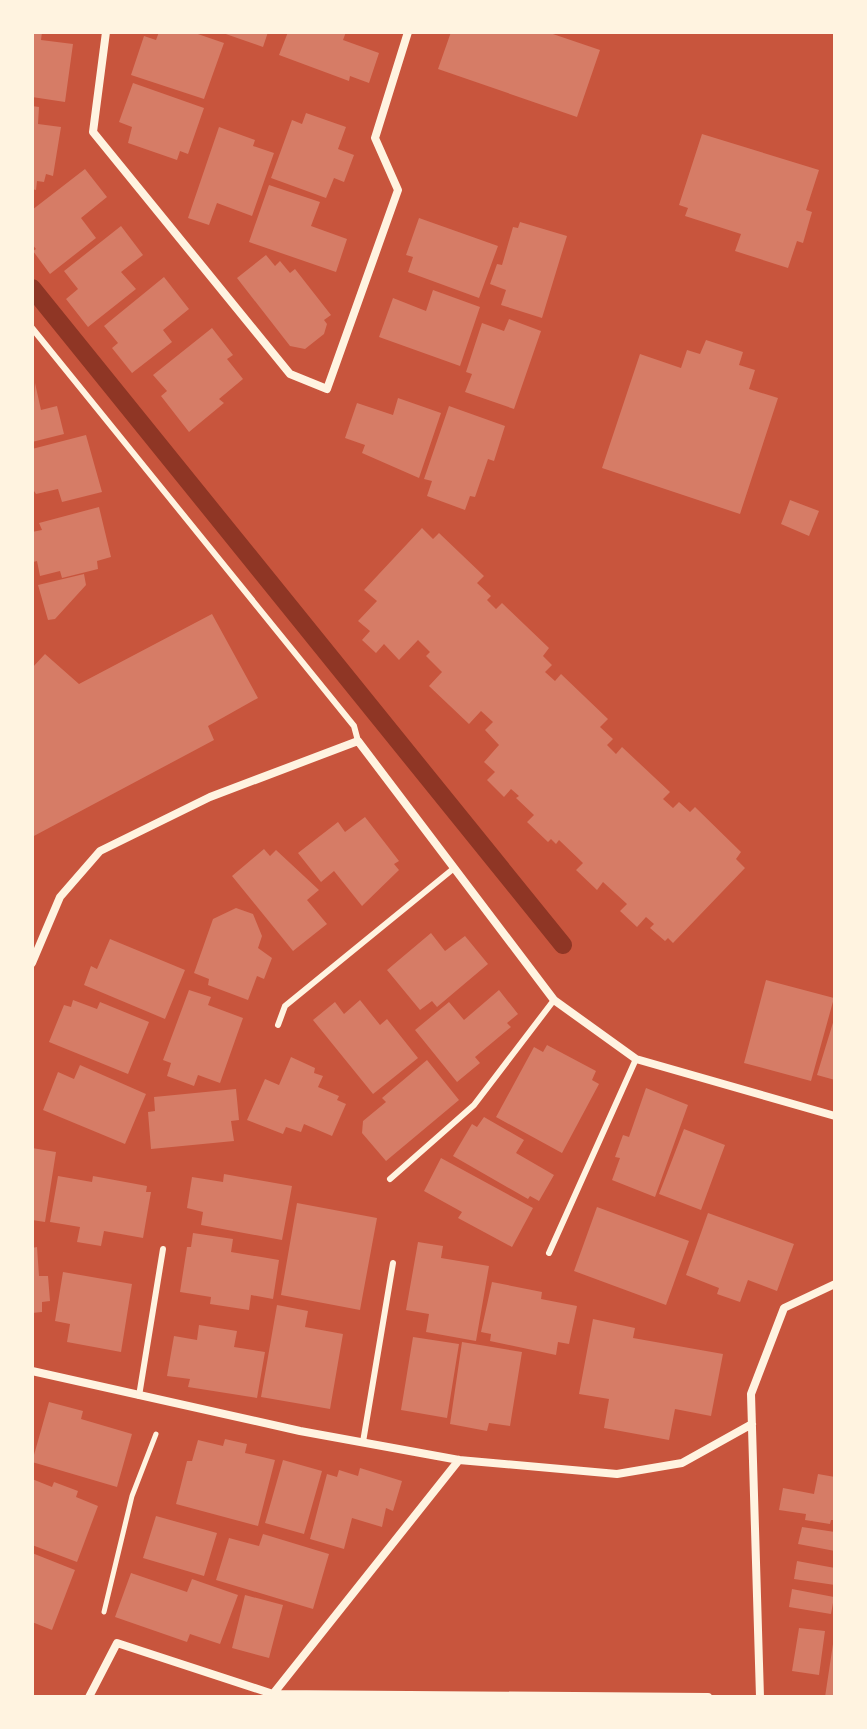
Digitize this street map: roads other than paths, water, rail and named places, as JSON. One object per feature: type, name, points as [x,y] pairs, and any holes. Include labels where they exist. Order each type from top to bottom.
[{"type":"street","points":[[106,32],[93,132],[290,374],[327,389],[398,190],[375,138],[408,32]]},
{"type":"street","points":[[32,963],[60,897],[100,851],[210,797],[358,741],[554,1000],[636,1059],[835,1116]]},
{"type":"street","points":[[760,1697],[751,1394],[784,1308],[835,1284]]},
{"type":"street","points":[[32,1371],[168,1403],[459,1460],[617,1474],[682,1463],[752,1424]]},
{"type":"street","points":[[273,1694],[459,1460]]},
{"type":"street","points":[[89,1697],[117,1643],[273,1694],[708,1697]]},
{"type":"lane","points":[[32,328],[354,726],[358,741]]},
{"type":"lane","points":[[278,1025],[285,1006],[453,869]]},
{"type":"lane","points":[[390,1179],[474,1105],[554,1000]]},
{"type":"lane","points":[[549,1253],[636,1059]]},
{"type":"lane","points":[[139,1396],[163,1249]]},
{"type":"lane","points":[[363,1442],[393,1263]]},
{"type":"waterway","points":[[32,288],[563,945]]}]
